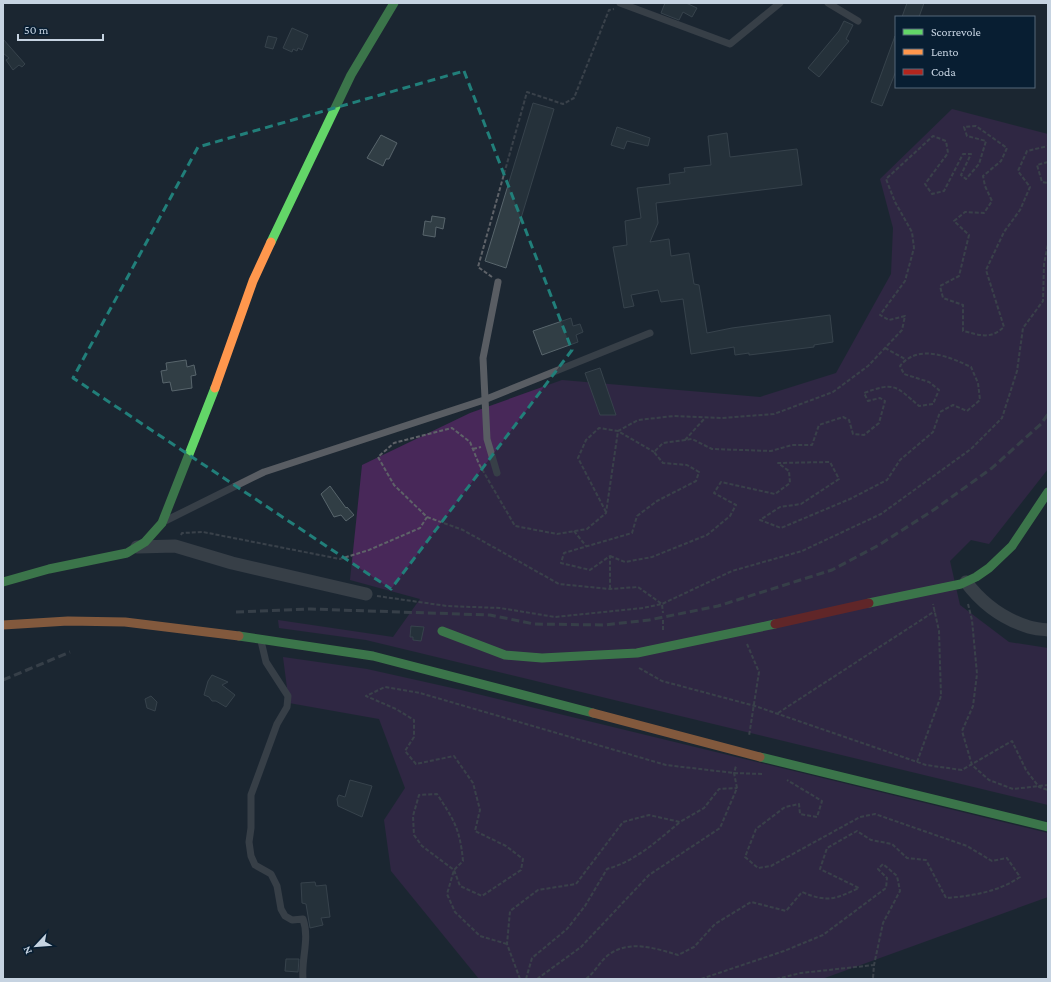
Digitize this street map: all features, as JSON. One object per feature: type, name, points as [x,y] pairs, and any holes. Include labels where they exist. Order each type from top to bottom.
[{"type":"street","points":[[3,582],[49,569],[127,553],[145,542],[162,523],[229,353],[253,280],[351,76],[394,3]]},
{"type":"street","points":[[442,631],[505,655],[542,658],[637,653],[963,583],[989,568],[1005,553],[1048,492]]},
{"type":"street","points":[[137,547],[175,546],[232,563],[366,594]]},
{"type":"street","points":[[963,583],[992,609],[1026,626],[1048,630]]},
{"type":"street","points":[[3,625],[68,621],[125,622],[210,632],[261,641],[373,656],[818,772],[1048,827]]},
{"type":"lane","points":[[620,3],[730,44],[780,3]]},
{"type":"lane","points":[[828,3],[858,21]]},
{"type":"lane","points":[[497,473],[487,440],[483,358],[498,282]]},
{"type":"lane","points":[[162,523],[264,472],[484,400],[650,333]]},
{"type":"lane","points":[[261,641],[266,662],[288,696],[287,707],[277,724],[251,795],[251,828],[249,842],[250,856],[256,865],[271,874],[277,886],[281,908],[285,916],[292,920],[303,919],[305,925],[306,954],[302,971],[303,979]]},
{"type":"path","points":[[498,282],[478,267],[526,92],[563,104],[574,98],[610,10],[616,8],[620,3]]},
{"type":"path","points":[[618,431],[638,420],[674,416],[722,418],[774,414],[833,392],[868,366],[902,330],[905,316],[889,320],[880,315],[906,281],[914,248],[912,232],[886,179],[933,136],[946,141],[948,153],[925,184],[932,194],[944,191],[963,154],[971,154],[961,175],[966,179],[979,164],[986,142],[967,136],[964,127],[976,126],[1007,148],[1001,161],[982,176],[992,201],[984,213],[965,212],[954,221],[969,235],[959,276],[940,286],[943,298],[963,305],[963,331],[986,336],[996,334],[1004,327],[986,270],[1004,232],[1020,210],[1030,187],[1018,171],[1027,150],[1048,146]]},
{"type":"path","points":[[1048,162],[1037,165],[1042,182],[1048,183]]},
{"type":"path","points":[[366,594],[405,601],[447,606],[500,608],[555,617],[662,604],[732,571],[802,551],[881,514],[971,449],[1002,418],[1017,370],[1023,328],[1043,301],[1044,264],[1048,244]]},
{"type":"path","points":[[885,348],[905,359]]},
{"type":"path","points":[[610,556],[625,562],[652,557],[707,535],[730,516],[736,505],[714,493],[721,482],[775,494],[790,483],[789,471],[778,463],[830,462],[839,479],[801,504],[780,507],[760,520],[781,528],[850,499],[887,480],[900,460],[933,432],[940,412],[953,405],[967,410],[980,400],[978,383],[971,367],[950,357],[923,353],[905,359],[900,366],[904,374],[929,382],[939,390],[932,404],[919,406],[900,390],[884,386],[864,393],[868,401],[880,398],[885,401],[879,423],[864,435],[853,434],[848,420],[843,417],[819,425],[812,445],[792,445],[771,450],[712,449],[692,440],[684,440],[663,443],[654,452]]},
{"type":"path","points":[[684,440],[705,417]]},
{"type":"path","points":[[618,431],[606,513],[587,529],[557,534],[515,526],[490,483],[470,442],[452,428],[394,443],[378,457],[394,485],[427,517],[463,530],[559,584],[610,589],[638,587],[662,604],[663,613]]},
{"type":"path","points":[[606,513],[578,458],[586,440],[599,428],[618,431],[654,452],[663,463],[687,465],[699,472],[696,481],[657,501],[637,516],[632,533],[564,553],[561,563],[590,570],[610,556]]},
{"type":"path","points":[[175,546],[182,533],[203,532],[340,559],[369,550],[420,528],[427,517]]},
{"type":"path","points":[[574,531],[586,546]]},
{"type":"path","points":[[610,556],[610,589]]},
{"type":"path","points":[[963,583],[972,620],[977,674],[973,706],[962,731],[972,765],[989,780],[1013,789],[1048,785]]},
{"type":"path","points":[[917,762],[941,696],[939,630],[931,590]]},
{"type":"path","points":[[778,714],[935,611]]},
{"type":"path","points":[[742,631],[759,672],[755,706],[749,736]]},
{"type":"path","points":[[636,666],[662,681],[755,706],[926,765],[962,770],[1012,741],[1026,770],[1039,787],[1048,790]]},
{"type":"path","points":[[507,944],[480,936],[455,912],[447,894],[454,870],[463,861],[461,843],[455,822],[437,794],[419,795],[413,816],[414,835],[422,846],[454,870],[460,886],[482,896],[521,870],[523,859],[506,846],[475,830],[480,810],[473,783],[454,756],[416,764],[405,752],[414,737],[414,720],[396,709],[366,696],[385,688],[420,693],[666,765],[734,773],[768,774]]},
{"type":"path","points":[[537,979],[581,947],[649,875],[720,828],[737,788],[734,773],[738,763]]},
{"type":"path","points":[[586,979],[595,973],[607,957],[621,948],[648,946],[678,955],[694,946],[715,924],[751,902],[786,911],[802,892],[817,898],[837,898],[859,888],[820,869],[827,848],[857,831],[871,840],[892,844],[907,858],[926,860],[946,898],[967,896],[1006,887],[1020,877],[1007,858],[992,861],[968,846],[875,814],[860,817],[771,866],[758,868],[745,857],[756,829],[785,806],[799,804],[800,814],[817,817],[822,800],[781,778]]},
{"type":"path","points":[[526,979],[532,958],[567,929],[585,906],[607,869],[624,864],[660,839],[680,822],[704,808],[719,789],[737,788]]},
{"type":"path","points":[[520,979],[507,944],[510,911],[538,890],[576,884],[623,822],[649,815],[680,822]]},
{"type":"path","points":[[702,979],[784,951],[823,935],[886,888],[887,878],[878,869],[883,864],[897,876],[900,891],[883,923],[874,965],[873,978],[871,979]]},
{"type":"path","points":[[776,979],[801,973],[874,965]]},
{"type":"highlighted area","points":[[464,71],[572,350],[391,589],[73,378],[198,147]]},
{"type":"shaded area","points":[[952,109],[1048,134],[1048,469],[989,544],[971,540],[950,561],[960,605],[1009,642],[1048,648],[1048,805],[366,640],[279,628],[278,620],[393,637],[420,599],[350,580],[362,465],[470,413],[562,380],[760,397],[836,373],[891,274],[893,228],[880,179]]},
{"type":"shaded area","points":[[283,657],[367,669],[461,690],[1048,833],[1048,897],[822,979],[479,979],[391,871],[384,820],[405,788],[379,719],[289,703]]},
{"type":"building","points":[[665,3],[686,3],[697,8],[692,17],[683,12],[679,20],[661,13]]},
{"type":"building","points":[[907,3],[924,3],[919,16],[902,16]]},
{"type":"building","points":[[844,21],[853,25],[846,39],[849,41],[819,77],[808,68],[839,31]]},
{"type":"building","points":[[292,28],[308,35],[302,50],[298,48],[297,51],[293,49],[292,52],[283,48]]},
{"type":"building","points":[[268,36],[277,38],[273,49],[265,47]]},
{"type":"building","points":[[895,36],[895,74],[882,106],[871,102]]},
{"type":"building","points":[[3,39],[25,64],[22,67],[19,65],[13,70],[6,60],[9,58],[3,53]]},
{"type":"building","points":[[533,103],[554,109],[506,268],[485,261]]},
{"type":"building","points":[[617,127],[650,138],[648,146],[627,141],[624,149],[611,145]]},
{"type":"building","points":[[727,133],[730,157],[797,149],[802,185],[656,203],[658,223],[650,242],[669,239],[671,256],[689,253],[694,284],[699,285],[707,333],[732,328],[830,315],[833,342],[814,345],[814,347],[749,355],[749,353],[735,355],[734,347],[691,354],[683,299],[661,302],[658,290],[631,295],[634,306],[624,308],[613,247],[627,245],[625,221],[641,218],[637,188],[670,184],[669,174],[685,172],[684,168],[711,165],[708,136]]},
{"type":"building","points":[[381,135],[397,143],[389,159],[386,159],[383,166],[367,158]]},
{"type":"building","points":[[432,216],[445,218],[443,229],[436,227],[435,237],[423,235],[425,221],[431,222]]},
{"type":"building","points":[[571,318],[573,326],[580,324],[583,332],[576,335],[578,342],[542,355],[533,331]]},
{"type":"building","points":[[186,360],[187,367],[194,365],[196,375],[191,376],[192,388],[172,391],[170,382],[163,383],[161,371],[167,370],[166,363]]},
{"type":"building","points":[[600,368],[616,415],[600,415],[585,373]]},
{"type":"building","points":[[330,486],[346,508],[347,507],[354,515],[346,521],[341,515],[334,517],[321,494]]},
{"type":"building","points":[[411,626],[424,627],[421,641],[413,640],[413,637],[410,637]]},
{"type":"building","points":[[212,675],[228,682],[222,685],[235,695],[226,707],[216,701],[212,701],[209,697],[204,695],[208,681]]},
{"type":"building","points":[[151,696],[157,702],[155,711],[147,708],[145,699]]},
{"type":"building","points":[[350,780],[372,786],[362,817],[338,806],[337,799],[339,795],[345,797]]},
{"type":"building","points":[[315,882],[316,886],[326,885],[330,917],[321,918],[323,925],[310,928],[306,904],[302,903],[301,883]]},
{"type":"building","points":[[286,959],[299,959],[298,972],[285,971]]},
{"type":"railway","points":[[236,612],[310,609],[490,615],[534,624],[604,625],[649,620],[718,606],[832,570],[879,545],[935,509],[992,468],[1041,424],[1048,414]]},
{"type":"railway","points":[[3,680],[70,652]]},
{"type":"traffic: fast","points":[[271,242],[351,75],[394,3]]},
{"type":"traffic: fast","points":[[3,582],[49,569],[127,553],[145,542],[162,523],[215,388]]},
{"type":"traffic: fast","points":[[869,603],[961,584],[976,577],[989,568],[1012,546],[1048,492]]},
{"type":"traffic: fast","points":[[442,631],[505,655],[542,658],[637,653],[775,624]]},
{"type":"traffic: fast","points":[[239,636],[373,656],[593,713]]},
{"type":"traffic: fast","points":[[760,757],[1048,827]]},
{"type":"traffic: slow","points":[[215,388],[253,281],[271,242]]},
{"type":"traffic: slow","points":[[3,625],[68,621],[125,622],[239,636]]},
{"type":"traffic: slow","points":[[593,713],[760,757]]},
{"type":"traffic: jam","points":[[775,624],[869,603]]}]
